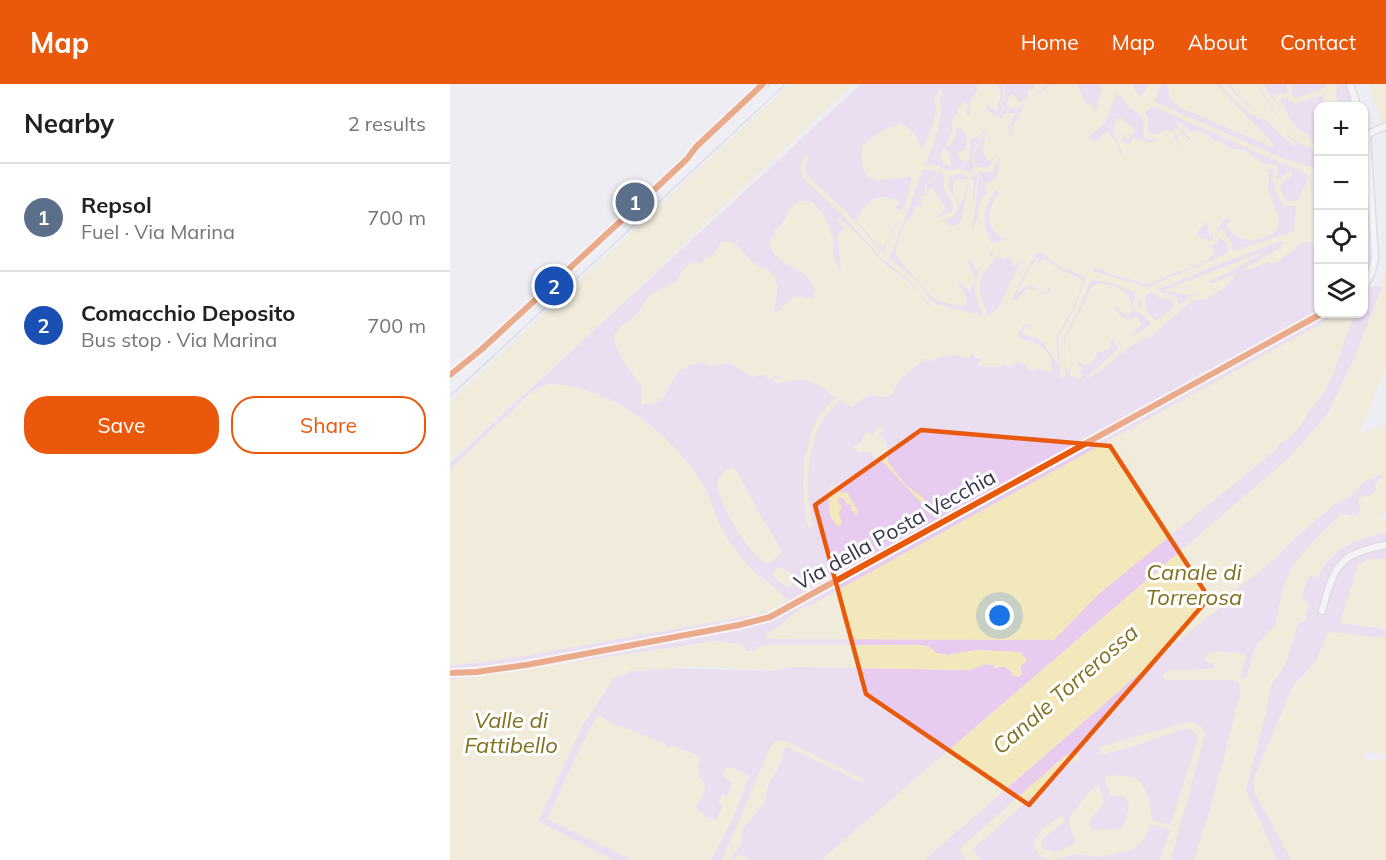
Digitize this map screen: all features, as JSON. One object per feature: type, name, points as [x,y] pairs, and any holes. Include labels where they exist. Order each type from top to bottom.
[{"type":"street","points":[[450,389],[778,84]]},
{"type":"street","points":[[1350,84],[1356,102]]},
{"type":"street","points":[[1368,133],[1386,126]]},
{"type":"street","points":[[1367,156],[1375,258],[1368,279]]},
{"type":"street","name":"Via della Posta Vecchia","points":[[450,673],[516,667],[770,618],[1314,318]]},
{"type":"street","points":[[1322,611],[1332,577],[1342,563],[1358,551],[1386,545]]},
{"type":"highlighted area","points":[[921,430],[1110,446],[1209,598],[1029,805],[866,694],[815,505]]},
{"type":"shaded area","points":[[861,84],[1053,84],[1026,102],[1013,127],[1010,147],[1001,151],[1001,164],[993,187],[999,192],[990,211],[990,223],[997,234],[1004,239],[1000,242],[990,242],[990,249],[1002,260],[1010,257],[1014,266],[1022,259],[1023,261],[998,308],[982,321],[936,310],[926,304],[920,293],[909,282],[887,266],[839,218],[840,225],[845,228],[838,234],[841,269],[839,271],[833,253],[834,241],[824,215],[812,202],[800,201],[790,209],[783,224],[775,231],[776,235],[770,240],[771,247],[778,257],[810,280],[816,291],[812,299],[794,296],[787,304],[781,306],[783,308],[773,314],[777,290],[772,274],[751,261],[736,245],[721,243],[714,254],[701,263],[690,263],[682,271],[677,281],[649,295],[638,314],[614,335],[614,341],[624,362],[642,387],[641,404],[656,403],[661,400],[679,372],[688,366],[702,362],[713,367],[719,364],[729,364],[752,377],[764,374],[770,380],[778,375],[784,378],[775,378],[774,381],[777,383],[806,380],[852,407],[863,398],[872,395],[887,397],[892,394],[900,379],[927,357],[931,361],[954,354],[969,359],[972,352],[982,361],[978,363],[980,366],[996,367],[1005,364],[1009,367],[1018,362],[1025,364],[1030,371],[1040,369],[1050,372],[1052,365],[1043,348],[1018,338],[1019,332],[1024,324],[1029,325],[1031,331],[1026,326],[1022,334],[1034,337],[1043,343],[1058,365],[1056,338],[1080,291],[1082,279],[1044,259],[1032,268],[1037,257],[1016,295],[1028,286],[1033,287],[1041,293],[1046,292],[1047,287],[1044,282],[1052,291],[1043,295],[1035,289],[1027,289],[1017,300],[1011,300],[1036,253],[1042,253],[1063,268],[1065,262],[1086,268],[1090,266],[1135,279],[1142,284],[1150,283],[1207,260],[1213,255],[1213,248],[1200,241],[1197,234],[1199,229],[1205,225],[1206,219],[1210,236],[1213,234],[1212,226],[1221,218],[1232,220],[1227,225],[1231,232],[1242,239],[1249,240],[1277,231],[1279,219],[1268,188],[1269,175],[1264,164],[1244,150],[1231,149],[1196,130],[1194,135],[1181,123],[1178,126],[1195,143],[1183,134],[1185,147],[1183,151],[1179,148],[1175,138],[1165,136],[1150,143],[1133,138],[1130,143],[1125,144],[1121,134],[1128,139],[1136,130],[1117,118],[1113,130],[1123,155],[1120,154],[1117,144],[1109,133],[1103,133],[1099,141],[1089,140],[1090,134],[1106,120],[1093,110],[1093,105],[1085,103],[1077,84],[1346,84],[1351,102],[1314,102],[1314,318],[1368,318],[1368,288],[1382,286],[1357,352],[1328,413],[1290,457],[821,860],[751,860],[742,855],[729,860],[740,846],[743,828],[765,802],[768,784],[779,767],[785,746],[861,782],[863,779],[786,741],[775,741],[722,860],[711,860],[732,821],[749,776],[733,768],[726,769],[722,775],[732,783],[727,797],[722,794],[719,801],[722,807],[717,820],[705,817],[696,806],[705,790],[699,773],[701,757],[673,746],[668,747],[621,726],[616,726],[599,715],[589,730],[547,819],[632,860],[613,860],[538,821],[583,725],[611,683],[609,678],[627,674],[629,671],[660,668],[773,671],[792,667],[969,670],[986,664],[995,665],[994,668],[1004,666],[1012,672],[1012,675],[1018,677],[1022,674],[1020,667],[1027,660],[1020,652],[975,650],[947,655],[936,653],[930,647],[921,645],[766,645],[757,647],[756,651],[746,651],[742,645],[716,641],[450,680],[450,665],[541,653],[759,614],[776,609],[788,600],[749,567],[738,554],[720,527],[703,486],[681,455],[643,420],[600,395],[560,384],[551,384],[536,389],[450,470],[450,463]],"holes":[[[938,105],[941,113],[937,133],[889,257],[884,252],[899,218],[883,247],[877,244],[858,221],[868,204],[878,198],[891,198],[898,201],[898,206],[893,205],[901,212],[912,178],[911,176],[879,180],[867,176],[863,167],[862,146],[890,127],[900,124],[914,134],[922,149],[932,127]],[[729,468],[737,472],[779,545],[781,554],[769,563],[762,561],[745,542],[723,502],[718,483]],[[777,568],[791,573],[794,582],[790,587],[786,587],[774,577],[773,573]]]},
{"type":"shaded area","points":[[1368,227],[1370,260],[1368,267]]},
{"type":"shaded area","points":[[1385,473],[1377,490],[1360,505],[1360,514],[1357,516],[1341,514],[1291,568],[1280,602],[1276,625],[1257,644],[1247,678],[1244,681],[1241,676],[1241,655],[1222,652],[1207,655],[1205,660],[1215,664],[1213,668],[1165,672],[1163,677],[1167,680],[1233,680],[1238,682],[1241,690],[1213,800],[1194,860],[924,860],[1164,652],[1219,608],[1235,590],[1274,560],[1296,537],[1335,504],[1350,496],[1365,481]]},
{"type":"shaded area","points":[[1386,532],[1386,558],[1366,560],[1340,623],[1386,629],[1386,638],[1327,634],[1316,662],[1295,683],[1254,778],[1254,790],[1291,860],[1277,860],[1246,790],[1270,687],[1286,663],[1298,623],[1305,621],[1309,605],[1302,597],[1309,576],[1318,577],[1331,558],[1346,546]]},
{"type":"water","points":[[790,84],[853,84],[585,338],[450,461],[450,402]]},
{"type":"water","points":[[978,84],[996,84],[999,88],[1001,95],[998,112],[987,105],[986,107],[1000,119],[1005,113],[1013,113],[1016,109],[1007,105],[1010,95],[1014,95],[1021,102],[1027,97],[1029,90],[1035,88],[1033,84],[1050,84],[1044,86],[1028,101],[1053,84],[1077,84],[1085,103],[1093,105],[1093,110],[1096,111],[1102,84],[1134,84],[1133,87],[1141,97],[1148,84],[1162,84],[1153,106],[1139,114],[1130,108],[1117,92],[1105,122],[1090,134],[1089,140],[1099,141],[1103,133],[1109,133],[1117,144],[1120,154],[1123,155],[1113,130],[1115,120],[1120,118],[1136,130],[1128,139],[1123,133],[1121,134],[1125,144],[1130,143],[1133,138],[1150,143],[1165,136],[1175,138],[1179,148],[1183,150],[1185,147],[1183,134],[1190,142],[1193,142],[1178,126],[1177,124],[1181,123],[1192,134],[1195,130],[1208,135],[1215,142],[1218,140],[1231,149],[1247,152],[1264,164],[1269,175],[1268,188],[1279,219],[1278,229],[1272,234],[1258,239],[1243,239],[1231,231],[1227,225],[1231,220],[1221,218],[1212,226],[1213,234],[1210,236],[1206,219],[1205,225],[1197,234],[1200,241],[1214,250],[1213,255],[1207,260],[1150,283],[1139,282],[1094,267],[1093,271],[1147,287],[1233,251],[1294,231],[1296,203],[1309,177],[1280,161],[1281,158],[1314,168],[1314,245],[1303,242],[1276,263],[1268,262],[1245,271],[1246,267],[1280,248],[1285,243],[1281,241],[1143,296],[1118,285],[1090,279],[1058,266],[1042,253],[1036,253],[1012,300],[1017,300],[1027,289],[1035,289],[1043,295],[1052,291],[1045,284],[1048,290],[1044,293],[1030,285],[1024,287],[1016,295],[1037,257],[1039,259],[1035,266],[1044,259],[1082,279],[1080,291],[1056,338],[1058,367],[1041,341],[1022,334],[1026,326],[1031,330],[1029,325],[1024,324],[1019,332],[1019,338],[1037,344],[1046,351],[1051,362],[1050,372],[1040,369],[1030,371],[1025,364],[1018,362],[1009,367],[1004,364],[996,367],[980,366],[978,362],[982,360],[972,353],[969,359],[955,355],[950,357],[945,355],[931,361],[926,358],[900,379],[892,394],[887,397],[873,395],[864,398],[852,407],[806,380],[777,383],[773,381],[775,378],[784,378],[778,375],[770,380],[764,374],[752,377],[738,367],[729,364],[719,364],[713,367],[702,362],[690,365],[686,369],[683,368],[676,374],[656,403],[641,404],[642,387],[624,362],[614,341],[614,335],[638,314],[649,295],[677,281],[682,271],[690,263],[701,263],[714,254],[721,243],[737,245],[751,261],[774,276],[777,288],[774,313],[794,296],[812,299],[816,291],[810,281],[774,253],[770,240],[776,235],[774,231],[782,224],[790,209],[800,201],[812,202],[824,215],[834,241],[833,253],[839,271],[841,269],[838,234],[845,229],[840,225],[837,219],[839,218],[887,266],[909,282],[929,306],[982,321],[998,308],[1022,260],[1014,266],[1010,257],[1002,260],[991,250],[989,261],[977,271],[971,261],[967,260],[976,280],[970,291],[957,279],[967,300],[962,307],[934,299],[896,256],[896,248],[904,226],[916,206],[923,205],[918,200],[923,201],[920,196],[926,195],[929,188],[934,190],[945,207],[944,211],[935,218],[936,220],[956,226],[961,221],[969,183],[964,199],[959,203],[953,190],[953,183],[958,179],[974,179],[972,209],[980,173],[972,229],[979,216],[978,205],[987,192],[984,185],[997,176],[1000,151],[990,161],[986,160],[983,150],[985,128],[979,137],[971,139],[969,160],[964,162],[956,152],[965,150],[967,136],[959,127],[956,129],[957,134],[952,143],[945,149],[950,156],[951,166],[943,164],[940,154],[952,130],[952,119],[964,101],[968,103],[967,116],[969,116],[972,97],[977,92]],"holes":[[[1026,102],[1013,127],[1012,138],[1007,126],[1011,125],[1016,112]],[[996,190],[999,192],[991,205],[990,224],[1004,239],[1000,242],[990,242],[991,238],[984,220],[986,208]]]},
{"type":"water","points":[[1168,84],[1216,84],[1271,141],[1274,148],[1179,107],[1169,97]]},
{"type":"water","points":[[1230,84],[1258,84],[1282,122],[1314,145],[1314,150],[1287,135],[1296,144],[1294,147],[1237,94]]},
{"type":"water","points":[[1326,84],[1338,84],[1336,95],[1339,102],[1323,102]]},
{"type":"water","points":[[1369,84],[1386,84],[1386,139],[1385,134]]},
{"type":"water","points":[[938,104],[941,113],[937,133],[890,258],[884,252],[898,219],[883,247],[877,244],[857,221],[861,210],[873,199],[890,198],[899,201],[895,207],[901,211],[904,208],[912,178],[911,176],[878,180],[868,176],[863,166],[862,146],[890,127],[900,124],[914,134],[922,149],[932,127]]},
{"type":"water","points":[[1268,250],[1206,283],[1213,283],[1237,273],[1230,283],[1218,292],[1204,300],[1194,301],[1187,305],[1151,336],[1134,344],[1093,376],[1085,378],[1119,348],[1114,343],[1116,338],[1111,340],[1110,347],[1103,352],[1096,352],[1097,356],[1089,366],[1078,361],[1078,365],[1082,368],[1079,372],[1084,375],[1079,379],[1070,374],[1065,362],[1065,340],[1091,288],[1096,284],[1117,287],[1128,295],[1132,308],[1130,315],[1123,313],[1116,306],[1115,309],[1122,317],[1130,319],[1139,317],[1141,325],[1132,337],[1196,293],[1187,295],[1166,291],[1166,289]]},
{"type":"water","name":"Canale di Torrerosa","points":[[1386,268],[1386,365],[1360,433],[1386,425],[1386,512],[1376,520],[1386,518],[1386,532],[1346,546],[1331,557],[1318,577],[1309,576],[1302,597],[1309,605],[1304,621],[1298,623],[1286,663],[1270,687],[1246,790],[1277,860],[1194,860],[1213,800],[1241,690],[1238,682],[1233,680],[1167,680],[1164,674],[1168,670],[1213,668],[1215,664],[1206,662],[1206,657],[1215,651],[1246,654],[1241,676],[1244,681],[1256,648],[1276,625],[1283,588],[1295,563],[1341,514],[1357,516],[1361,508],[1358,499],[1365,495],[1369,496],[1376,490],[1375,484],[1384,474],[1365,481],[1350,496],[1335,504],[1296,537],[1274,560],[1235,590],[1219,608],[1164,652],[924,860],[821,860],[1290,457],[1329,413],[1357,352],[1382,286]]},
{"type":"water","points":[[1331,318],[1355,318],[1325,391],[1288,440],[1281,442],[1276,450],[1100,593],[1054,640],[765,639],[765,636],[798,609],[809,606]]},
{"type":"water","points":[[548,384],[570,386],[593,392],[637,416],[657,431],[675,448],[703,485],[717,519],[740,556],[758,576],[788,600],[776,609],[759,614],[541,653],[450,665],[450,470],[528,396]]},
{"type":"water","points":[[881,425],[884,429],[879,436],[887,443],[888,462],[905,484],[926,503],[922,504],[883,462],[875,460],[870,452],[859,452],[852,447],[860,443],[867,432],[873,438],[873,434]]},
{"type":"water","points":[[729,468],[737,472],[779,545],[781,554],[769,563],[762,561],[745,542],[723,502],[718,482]]},
{"type":"water","points":[[833,484],[838,492],[848,493],[858,511],[855,515],[854,511],[851,511],[851,505],[847,504],[842,497],[838,499],[842,506],[839,514],[842,521],[840,526],[837,526],[830,516],[828,490]]},
{"type":"water","points":[[1386,558],[1386,629],[1340,623],[1358,565],[1367,560]]},
{"type":"water","points":[[782,568],[792,575],[794,582],[790,587],[785,586],[774,577],[775,569]]},
{"type":"water","points":[[1331,632],[1386,638],[1386,756],[1365,751],[1364,759],[1379,762],[1376,759],[1386,760],[1386,860],[1291,860],[1254,790],[1254,778],[1291,690],[1316,662],[1327,634]]},
{"type":"water","name":"Valle di Fattibello","points":[[716,641],[743,645],[746,651],[755,651],[756,647],[766,645],[921,645],[930,647],[936,653],[947,655],[975,650],[1020,652],[1027,660],[1020,667],[1022,674],[1018,677],[1012,675],[1012,672],[1004,666],[994,668],[995,665],[986,664],[969,670],[792,667],[755,670],[694,667],[629,671],[627,674],[609,679],[611,683],[583,725],[538,821],[613,860],[450,860],[450,680]]},
{"type":"water","name":"Valle di Fattibello","points":[[598,715],[616,726],[621,726],[668,747],[673,746],[701,757],[699,773],[705,790],[696,806],[698,812],[703,812],[705,817],[717,820],[722,807],[719,801],[722,794],[727,797],[732,783],[722,775],[726,768],[733,768],[749,776],[732,821],[711,860],[632,860],[547,819]]},
{"type":"water","points":[[1194,722],[1203,728],[1205,735],[1171,860],[1160,860],[1170,830],[1151,824],[1144,840],[1133,850],[1098,857],[1077,854],[1054,860],[1042,857],[1036,851],[1034,842],[1041,830],[1062,815],[1065,822],[1044,837],[1041,844],[1043,849],[1056,852],[1075,843],[1076,839],[1071,831],[1069,818],[1087,794],[1098,784],[1105,802],[1091,818],[1090,825],[1094,830],[1121,829],[1129,804],[1124,797],[1110,796],[1105,781],[1107,776],[1130,777],[1137,780],[1146,790],[1149,798],[1152,820],[1170,825],[1198,739],[1195,732],[1188,729],[1181,730],[1129,748],[1100,755],[1099,747],[1183,723]]},
{"type":"water","points":[[778,740],[785,741],[864,779],[862,782],[785,746],[779,767],[768,784],[765,802],[743,828],[740,846],[729,859],[742,855],[751,860],[722,860],[768,752]]},
{"type":"water","points":[[1079,753],[1079,760],[1072,761],[972,850],[980,860],[967,860],[960,848],[1066,755]]},
{"type":"waterway","points":[[997,117],[1001,114],[1003,108],[1001,103],[1005,98],[1003,84]]},
{"type":"waterway","points":[[1223,84],[1248,109],[1266,117]]},
{"type":"waterway","points":[[1261,84],[1292,134]]},
{"type":"waterway","points":[[1289,84],[1291,99],[1296,101],[1330,88]]},
{"type":"waterway","points":[[939,111],[937,100],[940,92]]},
{"type":"waterway","points":[[1290,96],[1277,96],[1288,119],[1296,130],[1306,136],[1310,145]]},
{"type":"waterway","points":[[1149,102],[1285,162]]},
{"type":"waterway","points":[[1139,109],[1146,119],[1146,136],[1158,137],[1165,132],[1171,136],[1178,131],[1182,145],[1180,152]]},
{"type":"waterway","points":[[976,171],[973,158],[975,148],[986,129]]},
{"type":"waterway","points":[[919,167],[937,168],[949,174],[960,171],[970,176],[978,169],[990,170],[998,156],[1005,151]]},
{"type":"waterway","points":[[806,158],[802,168],[806,178],[844,213],[883,256],[916,283],[928,300],[935,306],[983,319],[991,318]]},
{"type":"waterway","points":[[1266,167],[1276,168],[1274,179],[1278,184]]},
{"type":"waterway","points":[[926,195],[926,186],[937,174],[937,168]]},
{"type":"waterway","points":[[931,223],[952,214],[956,209],[953,198],[946,189],[947,174]]},
{"type":"waterway","points":[[1290,174],[1279,182],[1277,189],[1285,204],[1296,203]]},
{"type":"waterway","points":[[1215,239],[1214,228],[1222,220]]},
{"type":"waterway","points":[[1199,239],[1212,244],[1222,232],[1224,238],[1229,242],[1230,252]]},
{"type":"waterway","points":[[987,319],[977,287],[980,274],[996,254]]},
{"type":"waterway","points":[[1063,375],[1061,338],[1076,310],[1090,275]]},
{"type":"waterway","points":[[1152,289],[1158,294],[1175,299],[1175,310]]},
{"type":"waterway","points":[[1139,291],[1135,306],[1144,313]]},
{"type":"waterway","points":[[1143,293],[1144,313],[1156,325]]},
{"type":"waterway","points":[[810,525],[806,498],[809,448],[820,420],[839,397]]},
{"type":"cycle path","points":[[450,375],[482,349],[623,219],[763,84]]},
{"type":"cycle path","points":[[450,673],[526,665],[739,625],[770,617],[1314,318]]},
{"type":"place","name":"Repsol","points":[[635,202]]},
{"type":"place","name":"Comacchio Deposito","points":[[554,286]]},
{"type":"water label","name":"Canale Torrerossa","points":[[1065,689]]}]
